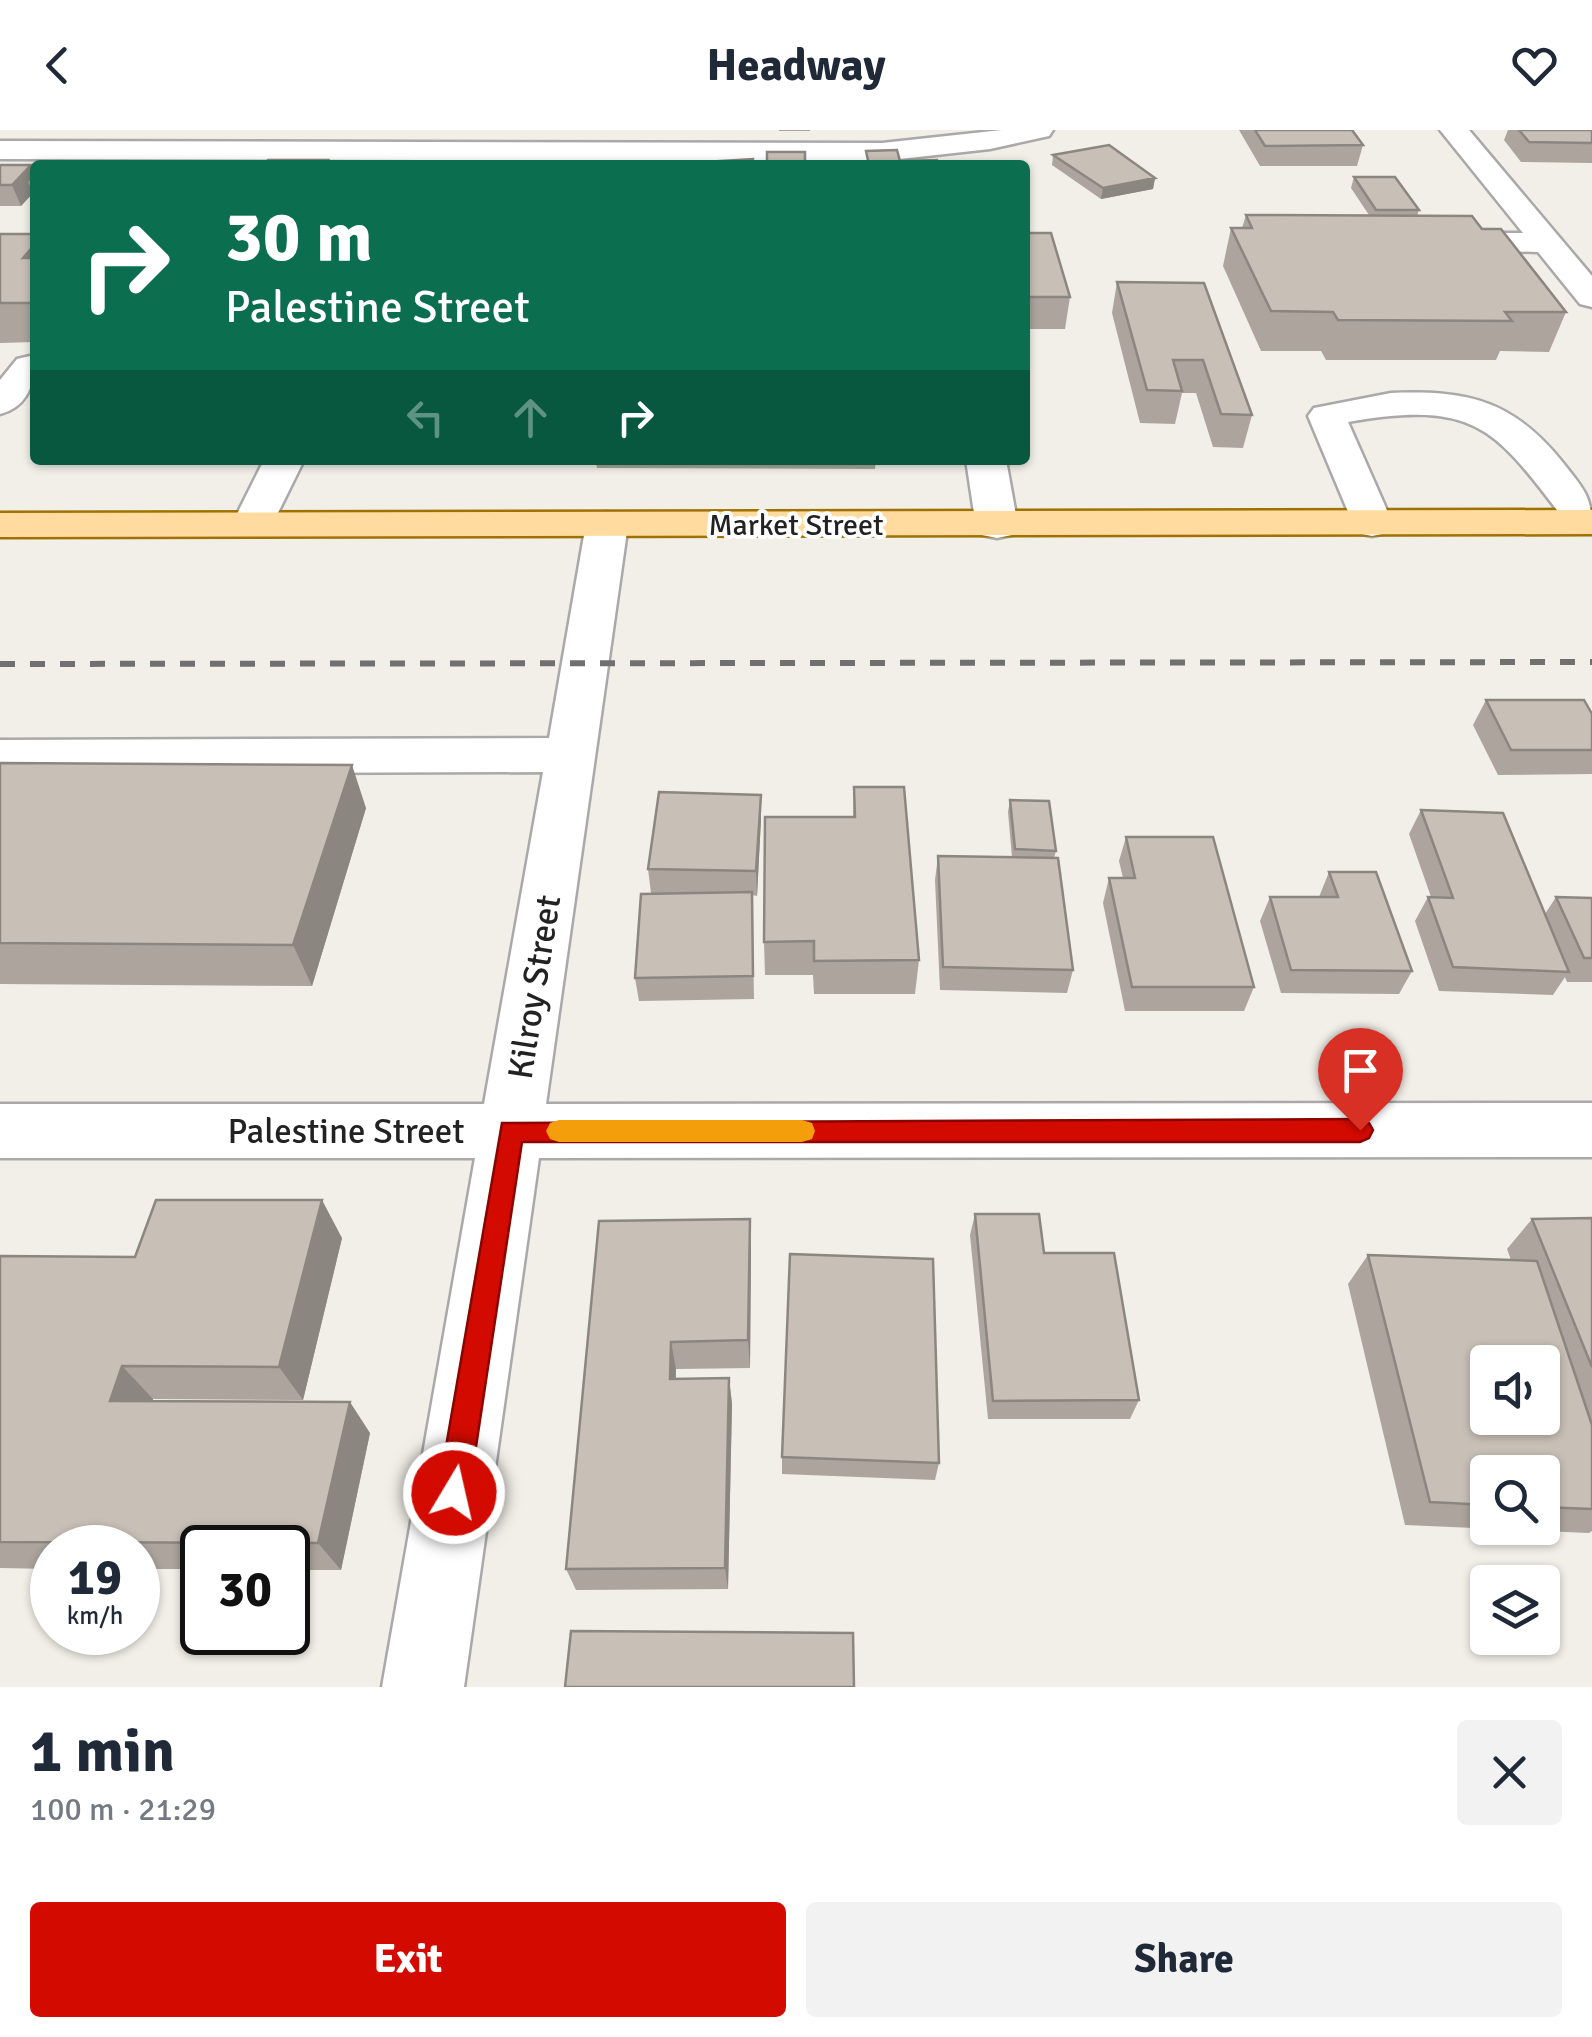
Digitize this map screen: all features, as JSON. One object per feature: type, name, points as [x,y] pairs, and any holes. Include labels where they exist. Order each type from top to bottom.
[{"type":"main road","name":"Market Street","points":[[0,525],[1590,522]]},
{"type":"street","points":[[0,150],[432,158],[882,152],[990,141],[1040,130]]},
{"type":"street","points":[[1454,130],[1592,296]]},
{"type":"street","points":[[1414,242],[1547,243]]},
{"type":"street","points":[[0,403],[30,366]]},
{"type":"street","points":[[1372,524],[1327,416],[1392,404],[1476,408],[1504,424],[1590,522]]},
{"type":"street","points":[[253,524],[282,465]]},
{"type":"street","points":[[987,465],[998,526]]},
{"type":"street","name":"Kilroy Street","points":[[423,1687],[607,524]]},
{"type":"street","points":[[0,757],[570,755]]},
{"type":"street","name":"Palestine Street","points":[[0,1131],[1592,1130]]},
{"type":"building","points":[[1255,130],[1352,130],[1363,145],[1265,146]]},
{"type":"building","points":[[1519,130],[1592,130],[1592,143],[1529,142]]},
{"type":"building","points":[[1109,145],[1155,178],[1103,188],[1053,155]]},
{"type":"building","points":[[897,150],[900,160],[868,160],[866,151]]},
{"type":"building","points":[[767,152],[805,152],[805,160],[767,160]]},
{"type":"building","points":[[0,165],[30,165],[12,185],[0,185]]},
{"type":"building","points":[[1354,177],[1395,177],[1419,210],[1376,210]]},
{"type":"building","points":[[1246,215],[1472,216],[1482,229],[1501,229],[1566,312],[1505,312],[1512,321],[1338,320],[1333,312],[1271,311],[1231,228],[1252,228]]},
{"type":"building","points":[[1030,233],[1051,233],[1070,297],[1030,297]]},
{"type":"building","points":[[0,234],[30,234],[30,250],[23,258],[30,258],[30,303],[0,303]]},
{"type":"building","points":[[1117,282],[1204,283],[1252,415],[1221,414],[1203,360],[1173,360],[1182,391],[1147,390]]},
{"type":"building","points":[[1486,700],[1584,700],[1592,714],[1592,750],[1511,750]]},
{"type":"building","points":[[0,763],[352,765],[293,945],[0,943]]},
{"type":"building","points":[[854,787],[904,787],[919,960],[814,961],[814,941],[764,942],[765,817],[855,817]]},
{"type":"building","points":[[659,792],[761,795],[756,871],[648,869]]},
{"type":"building","points":[[1010,800],[1049,801],[1056,851],[1015,849]]},
{"type":"building","points":[[1421,810],[1503,813],[1569,972],[1453,967],[1428,897],[1453,898]]},
{"type":"building","points":[[1126,837],[1213,837],[1254,987],[1132,987],[1109,878],[1135,878]]},
{"type":"building","points":[[938,856],[1058,858],[1073,970],[943,967]]},
{"type":"building","points":[[1329,872],[1376,872],[1412,971],[1291,970],[1270,897],[1338,897]]},
{"type":"building","points":[[752,892],[753,976],[635,978],[641,894]]},
{"type":"building","points":[[1556,897],[1592,898],[1592,958],[1584,958]]},
{"type":"building","points":[[156,1200],[322,1200],[279,1367],[122,1366],[110,1401],[350,1402],[318,1543],[310,1543],[310,1525],[180,1525],[180,1543],[160,1543],[160,1525],[30,1525],[30,1542],[0,1542],[0,1256],[135,1257]]},
{"type":"building","points":[[975,1214],[1039,1214],[1044,1253],[1114,1253],[1139,1400],[993,1401]]},
{"type":"building","points":[[1592,1218],[1592,1367],[1532,1219]]},
{"type":"building","points":[[750,1219],[748,1340],[671,1342],[670,1379],[729,1378],[725,1568],[566,1569],[599,1221]]},
{"type":"building","points":[[790,1254],[933,1259],[939,1463],[782,1457]]},
{"type":"building","points":[[1368,1255],[1537,1261],[1592,1425],[1592,1509],[1560,1508],[1560,1455],[1470,1455],[1470,1504],[1430,1502]]},
{"type":"building","points":[[571,1631],[853,1633],[854,1687],[565,1687]]},
{"type":"railway","points":[[0,664],[1592,662]]},
{"type":"slow traffic","points":[[559,1131],[802,1131]]},
{"type":"route","points":[[454,1493],[511,1131],[1360,1130]]}]
